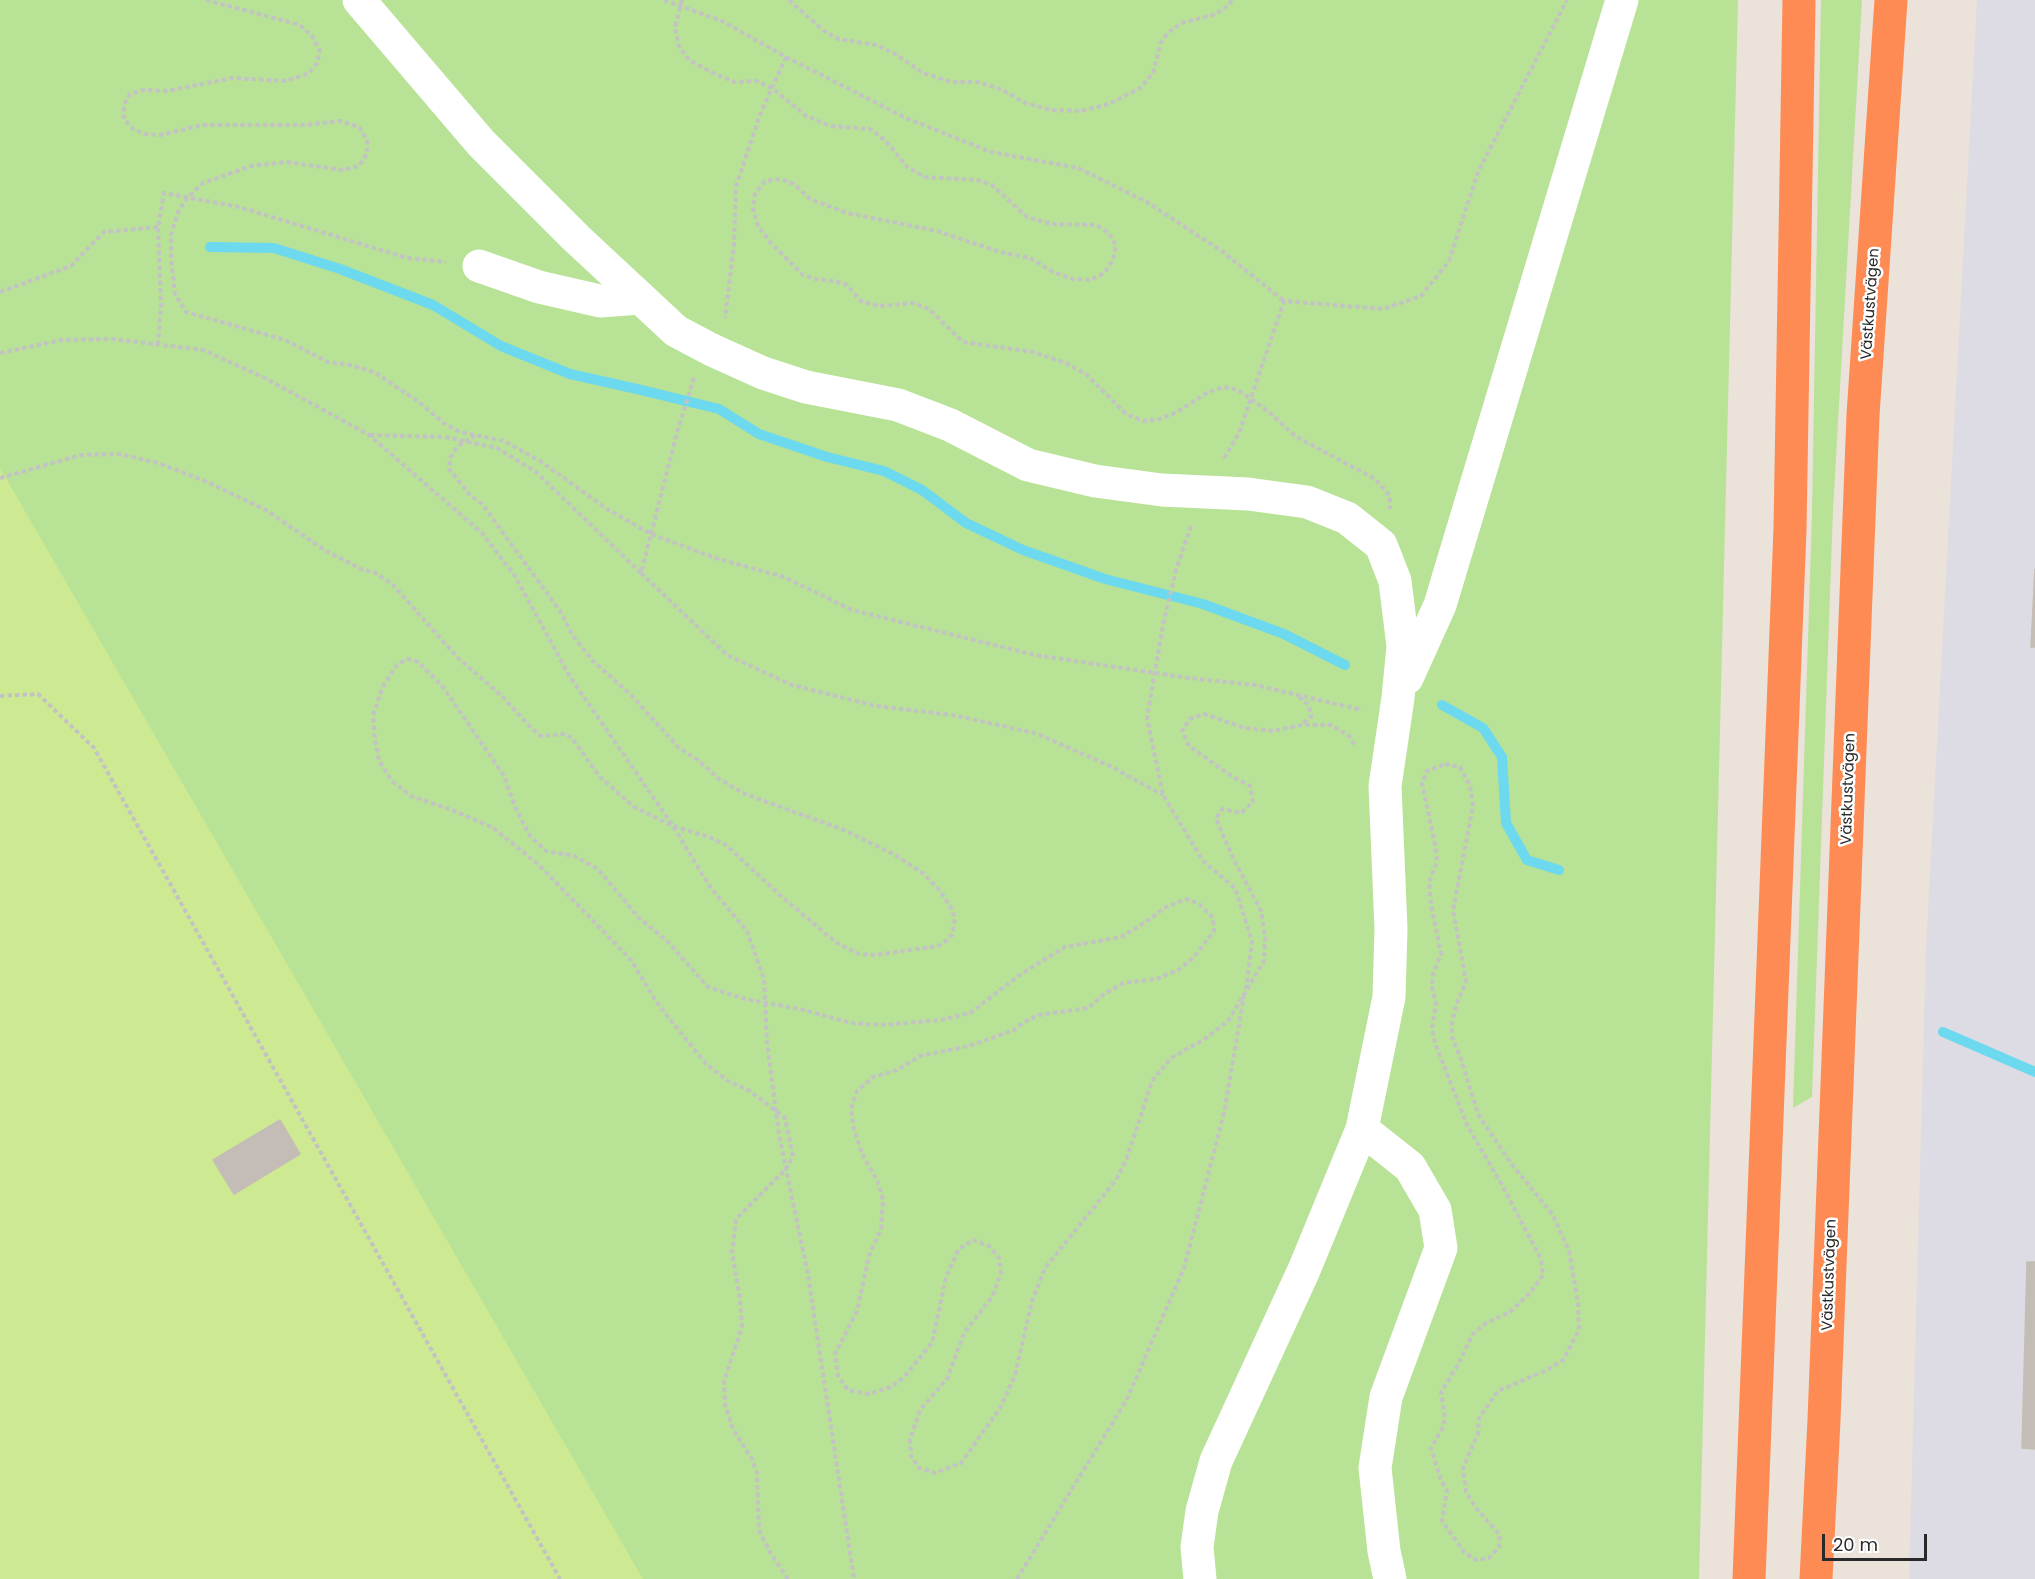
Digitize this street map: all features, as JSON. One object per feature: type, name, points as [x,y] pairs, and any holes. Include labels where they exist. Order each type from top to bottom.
[{"type":"highway","points":[[1749,1579],[1790,529],[1799,0]]},
{"type":"highway","name":"Västkustvägen","points":[[1816,1579],[1863,415],[1892,0]]},
{"type":"lane","points":[[359,0],[481,143],[576,238],[676,331],[703,363],[763,373],[806,387],[898,405],[950,425],[1028,465],[1095,481],[1162,489],[1248,494],[1307,502],[1347,518],[1382,545],[1395,581],[1403,646],[1397,708],[1385,786],[1391,929],[1389,997],[1362,1128],[1304,1270],[1216,1461],[1202,1511],[1197,1547],[1200,1579]]},
{"type":"lane","points":[[1397,708],[1440,605],[1622,0]]},
{"type":"lane","points":[[479,266],[539,287],[600,301],[640,298]]},
{"type":"lane","points":[[1362,1128],[1410,1167],[1435,1210],[1441,1248],[1386,1397],[1375,1468],[1384,1551],[1390,1579]]},
{"type":"path","points":[[206,0],[300,25],[312,36],[320,51],[317,63],[309,73],[286,81],[232,78],[167,91],[144,90],[130,94],[124,105],[124,119],[133,129],[146,134],[160,135],[202,125],[305,125],[340,121],[359,128],[367,140],[367,154],[360,166],[343,170],[286,162],[251,166],[203,183],[188,196],[178,210],[171,234],[175,294],[186,312],[285,340],[328,362],[350,365],[376,373],[445,424],[460,432],[504,441],[540,461],[607,509],[651,534],[715,558],[784,577],[852,610],[1035,656],[1255,685],[1297,694],[1397,708]]},
{"type":"path","points":[[664,0],[722,21],[786,57],[906,118],[991,152],[1078,168],[1147,202],[1223,252],[1284,301],[1383,309],[1421,296],[1449,261],[1478,172],[1568,0]]},
{"type":"path","points":[[682,0],[675,27],[679,47],[689,60],[735,82],[756,81],[772,88],[806,116],[831,126],[870,129],[886,141],[908,168],[925,177],[977,180],[992,185],[1027,217],[1051,224],[1096,225],[1109,233],[1116,246],[1113,260],[1104,273],[1090,280],[1073,279],[1053,272],[1030,258],[1000,252],[937,231],[847,213],[810,199],[794,184],[780,179],[765,181],[755,194],[753,209],[758,226],[771,243],[803,275],[847,285],[861,301],[878,306],[913,303],[928,309],[963,342],[1033,352],[1066,363],[1093,380],[1126,414],[1143,421],[1160,419],[1177,412],[1208,392],[1224,387],[1238,390],[1251,398],[1295,436],[1375,478],[1387,492],[1390,501],[1382,545]]},
{"type":"path","points":[[789,0],[824,31],[838,39],[877,45],[923,73],[951,82],[978,82],[1003,90],[1025,103],[1051,110],[1081,111],[1109,104],[1140,88],[1153,73],[1161,42],[1169,32],[1182,23],[1216,14],[1232,0]]},
{"type":"path","points":[[641,573],[678,429],[703,363],[727,313],[734,244],[736,186],[761,112],[786,57]]},
{"type":"path","points":[[158,345],[161,304],[158,227],[164,193],[239,207],[407,258],[479,266]]},
{"type":"path","points":[[0,292],[71,266],[104,232],[158,227]]},
{"type":"path","points":[[1017,1579],[1127,1400],[1184,1268],[1224,1113],[1252,941],[1235,888],[1203,861],[1163,795],[1147,718],[1163,625],[1176,570],[1203,492],[1239,433],[1284,301]]},
{"type":"path","points":[[0,352],[62,340],[112,339],[203,350],[265,378],[369,435],[482,533],[515,576],[570,677],[673,826],[710,887],[747,932],[764,980],[767,1042],[776,1111],[808,1275],[854,1579]]},
{"type":"path","points":[[369,435],[446,437],[498,447],[536,472],[727,655],[792,685],[876,706],[952,715],[1035,734],[1110,766],[1163,795]]},
{"type":"path","points":[[0,478],[81,455],[119,454],[158,463],[205,481],[266,510],[326,551],[363,570],[374,572],[393,585],[458,658],[502,696],[532,729],[541,736],[565,734],[572,738],[599,776],[634,807],[673,826],[726,845],[824,934],[850,951],[859,954],[874,954],[932,947],[940,945],[952,935],[955,918],[950,906],[924,874],[896,855],[844,830],[744,794],[719,779],[698,760],[679,748],[631,695],[593,662],[573,636],[560,611],[482,504],[470,495],[449,469],[450,458],[458,446],[476,436]]},
{"type":"path","points":[[788,1579],[771,1554],[759,1530],[757,1473],[752,1459],[733,1429],[725,1405],[724,1381],[742,1327],[732,1253],[736,1219],[786,1169],[793,1156],[785,1118],[750,1091],[728,1081],[706,1064],[657,1003],[631,960],[538,865],[492,827],[411,796],[392,781],[379,761],[373,716],[382,688],[397,665],[407,660],[418,662],[442,687],[504,776],[516,809],[530,836],[546,851],[574,856],[598,869],[639,918],[667,941],[708,987],[745,999],[800,1009],[851,1023],[881,1025],[940,1020],[970,1013],[1021,974],[1065,947],[1121,937],[1164,908],[1186,899],[1198,903],[1213,918],[1214,931],[1193,958],[1178,970],[1156,980],[1123,983],[1103,995],[1088,1008],[1039,1015],[1014,1030],[969,1046],[920,1056],[897,1070],[873,1077],[857,1091],[851,1109],[854,1130],[862,1154],[878,1182],[883,1200],[881,1228],[869,1257],[857,1311],[835,1354],[838,1376],[848,1390],[869,1394],[891,1387],[904,1377],[932,1343],[946,1277],[959,1249],[973,1240],[989,1246],[999,1258],[1000,1273],[992,1297],[964,1333],[947,1379],[920,1410],[910,1440],[911,1456],[919,1468],[935,1473],[961,1463],[1000,1408],[1015,1375],[1032,1301],[1045,1268],[1116,1180],[1126,1158],[1152,1081],[1171,1058],[1203,1040],[1228,1021],[1264,962],[1265,937],[1261,911],[1234,860],[1216,819],[1222,809],[1241,813],[1253,802],[1250,786],[1189,746],[1182,731],[1190,719],[1204,714],[1245,728],[1273,731],[1301,725],[1332,725],[1350,737],[1369,774],[1385,786]]},
{"type":"path","points":[[0,696],[38,694],[94,748],[560,1579]]},
{"type":"path","points":[[1297,694],[1309,705],[1311,717],[1301,725]]},
{"type":"path","points":[[1445,764],[1460,767],[1470,786],[1473,806],[1453,910],[1466,982],[1452,1022],[1452,1037],[1478,1114],[1510,1162],[1553,1215],[1569,1251],[1578,1304],[1579,1330],[1563,1359],[1546,1370],[1498,1391],[1479,1418],[1478,1433],[1463,1468],[1466,1492],[1476,1508],[1500,1535],[1499,1546],[1489,1558],[1476,1560],[1464,1552],[1442,1521],[1447,1491],[1431,1448],[1443,1427],[1445,1418],[1440,1392],[1459,1363],[1472,1335],[1486,1323],[1510,1312],[1530,1293],[1543,1275],[1542,1259],[1467,1125],[1435,1043],[1432,1028],[1436,1004],[1432,987],[1433,975],[1441,954],[1429,882],[1437,861],[1422,783],[1427,771],[1445,764]]},
{"type":"shaded area","points":[[1977,0],[2035,0],[2035,1579],[1909,1579],[1926,948]]},
{"type":"green space","points":[[0,0],[1738,0],[1699,1579],[0,1579]]},
{"type":"green space","points":[[1821,0],[1862,0],[1833,510],[1812,1097],[1793,1108],[1812,514]]},
{"type":"green space","points":[[0,468],[643,1579],[0,1579]]},
{"type":"building","points":[[2035,569],[2035,647],[2031,647]]},
{"type":"building","points":[[280,1120],[300,1154],[234,1194],[213,1160]]},
{"type":"building","points":[[2027,1262],[2035,1262],[2035,1449],[2022,1448]]},
{"type":"waterway","points":[[210,247],[274,248],[340,269],[433,305],[501,346],[570,374],[719,409],[759,434],[827,457],[884,471],[922,490],[966,523],[1023,550],[1105,579],[1203,604],[1284,634],[1345,665]]},
{"type":"waterway","points":[[1442,705],[1483,728],[1502,757],[1506,823],[1527,860],[1559,870]]},
{"type":"waterway","points":[[1943,1032],[2035,1072]]}]
